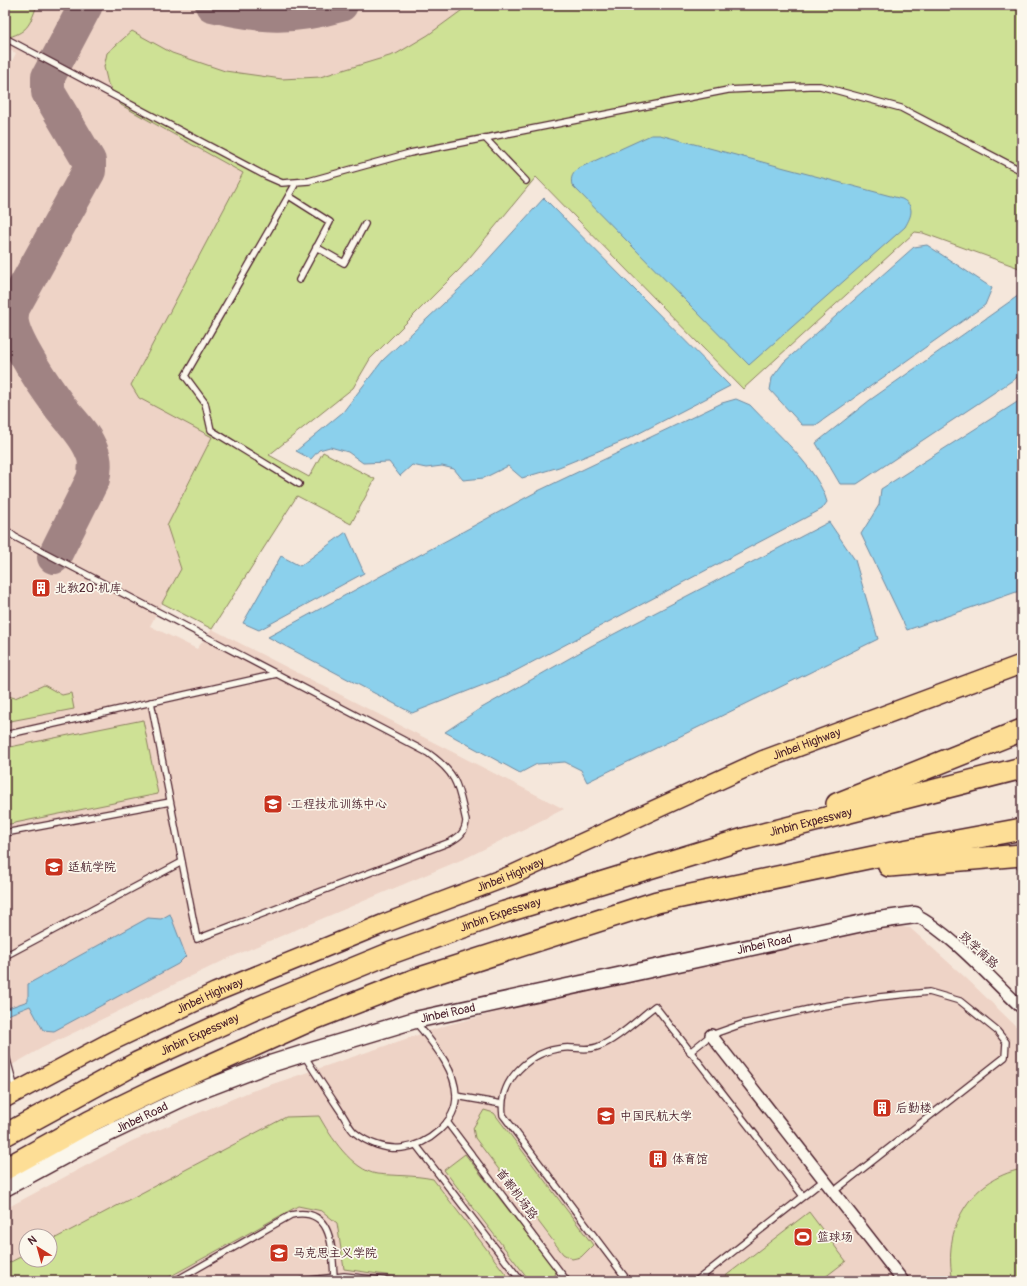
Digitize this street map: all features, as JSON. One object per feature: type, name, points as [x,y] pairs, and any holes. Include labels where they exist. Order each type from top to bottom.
[{"type":"highway","points":[[744,839],[1022,730]]},
{"type":"highway","name":"Jinbin Expessway","points":[[5,1135],[137,1063],[259,1007],[391,953],[505,912],[744,839],[1022,768]]},
{"type":"highway","points":[[5,1169],[91,1121],[157,1089],[311,1020],[414,980],[657,902],[1022,829]]},
{"type":"highway","points":[[789,875],[1022,855]]},
{"type":"main road","name":"Jinbei Highway","points":[[11,1095],[112,1041],[216,992],[383,924],[512,875],[763,760],[1022,664]]},
{"type":"main road","name":"Jinbei Highway","points":[[5,1106],[82,1064],[220,998],[383,932],[507,885],[769,767],[887,721],[1022,672]]},
{"type":"street","name":"致学南路","points":[[915,915],[926,920],[960,948],[1022,1008]]},
{"type":"street","name":"Jinbei Road","points":[[5,1188],[86,1144],[189,1095],[267,1065],[415,1020],[872,921],[915,915]]},
{"type":"street","points":[[711,1035],[903,1281]]},
{"type":"lane","points":[[5,38],[266,176],[282,183],[309,181],[410,153],[728,90],[809,86],[820,86],[894,105],[1022,171]]},
{"type":"lane","points":[[485,138],[526,181]]},
{"type":"lane","points":[[296,183],[185,376],[205,403],[211,430],[299,484]]},
{"type":"lane","points":[[289,196],[330,222],[299,280]]},
{"type":"lane","points":[[316,247],[344,263],[365,224]]},
{"type":"lane","points":[[5,529],[15,537],[278,674],[439,761],[448,768],[458,784],[466,821],[465,827],[461,835],[450,842],[197,939],[151,702]]},
{"type":"lane","points":[[5,735],[278,674]]},
{"type":"lane","points":[[5,833],[170,802]]},
{"type":"lane","points":[[5,956],[182,862]]},
{"type":"lane","points":[[690,1052],[711,1035],[742,1024],[823,1006],[929,992],[960,1001],[997,1031],[1006,1042],[1005,1057],[833,1192]]},
{"type":"lane","points":[[628,1281],[510,1127],[503,1115],[502,1104],[506,1089],[515,1073],[529,1060],[545,1052],[565,1048],[582,1050],[598,1047],[611,1040],[655,1006],[803,1196]]},
{"type":"lane","points":[[302,1054],[354,1131],[371,1143],[387,1148],[402,1148],[416,1145],[435,1135],[448,1122],[454,1109],[456,1096],[454,1080],[415,1020]]},
{"type":"lane","points":[[5,1052],[11,1095]]},
{"type":"lane","points":[[456,1096],[502,1104]]},
{"type":"lane","name":"首都机场路","points":[[448,1122],[567,1281]]},
{"type":"lane","points":[[416,1145],[521,1281]]},
{"type":"lane","points":[[696,1281],[824,1180]]},
{"type":"lane","points":[[175,1281],[291,1215],[300,1213],[314,1216],[322,1222],[330,1237],[334,1277]]},
{"type":"lane","points":[[302,1281],[334,1277],[358,1277],[390,1281]]},
{"type":"shaded area","points":[[5,5],[1022,5],[1022,269],[923,233],[915,232],[743,389],[536,177],[461,268],[370,359],[353,388],[269,455],[309,477],[323,452],[375,479],[351,524],[297,496],[212,629],[564,809],[468,857],[229,958],[42,1048],[5,1069],[5,57],[12,61],[16,53],[5,48]],"holes":[[[162,603],[212,629],[197,649],[150,626]]]},
{"type":"shaded area","name":"中国民航大学","points":[[889,925],[910,928],[966,978],[1022,1032],[1022,1281],[5,1281],[5,1209],[132,1141],[249,1092],[447,1025],[649,973]]},
{"type":"green space","points":[[5,5],[37,5],[27,27],[18,34],[5,38]]},
{"type":"green space","points":[[469,5],[1022,5],[1022,269],[923,233],[915,232],[743,389],[536,177],[461,268],[370,359],[353,388],[269,455],[309,477],[323,452],[375,479],[351,524],[297,496],[212,629],[162,603],[181,569],[167,526],[212,437],[139,398],[131,385],[243,173],[121,105],[108,84],[104,67],[107,53],[132,31],[172,53],[225,71],[282,79],[320,77],[396,54],[428,35]]},
{"type":"green space","points":[[44,685],[62,695],[71,693],[74,709],[5,722],[5,695],[15,698]]},
{"type":"green space","points":[[143,720],[158,794],[5,825],[5,748]]},
{"type":"green space","points":[[484,1110],[494,1113],[593,1245],[581,1257],[572,1259],[563,1254],[475,1138],[473,1128]]},
{"type":"green space","points":[[319,1116],[329,1133],[343,1151],[359,1166],[368,1171],[377,1174],[433,1179],[511,1281],[411,1281],[399,1277],[344,1269],[337,1223],[322,1211],[298,1206],[162,1281],[5,1281],[5,1265],[18,1258],[18,1268],[58,1268],[58,1237],[286,1117]]},
{"type":"green space","points":[[465,1154],[552,1266],[556,1273],[552,1281],[530,1281],[444,1170]]},
{"type":"green space","points":[[1022,1169],[1022,1281],[953,1281],[951,1262],[952,1244],[956,1226],[963,1210],[974,1196],[987,1184],[1003,1175]]},
{"type":"green space","name":"篮球场","points":[[809,1212],[846,1261],[820,1281],[719,1281]]},
{"type":"water","points":[[651,135],[660,135],[902,199],[911,208],[911,215],[905,227],[749,365],[572,185],[572,175],[579,168]]},
{"type":"water","points":[[544,198],[730,386],[628,439],[559,467],[522,478],[508,466],[484,478],[463,480],[454,469],[442,466],[426,468],[412,465],[400,476],[389,462],[363,463],[348,452],[330,447],[319,450],[311,459],[296,451],[343,412],[383,360],[473,276]]},
{"type":"water","points":[[927,245],[992,288],[985,305],[816,425],[802,425],[770,390],[772,378],[784,362],[914,247]]},
{"type":"water","points":[[1022,293],[1022,374],[857,484],[840,484],[816,443],[870,400]]},
{"type":"water","points":[[736,399],[750,405],[783,438],[805,463],[815,476],[827,502],[822,509],[506,676],[412,713],[268,637],[538,491],[722,403]]},
{"type":"water","points":[[1022,399],[1022,590],[907,630],[861,534],[879,505],[881,489]]},
{"type":"water","points":[[829,522],[855,560],[878,639],[587,782],[581,770],[565,762],[537,764],[520,773],[445,732],[478,710],[591,646]]},
{"type":"water","points":[[346,532],[364,573],[259,630],[243,623],[281,556],[300,566]]},
{"type":"water","points":[[170,914],[186,956],[178,964],[54,1031],[43,1030],[30,1006],[5,1016],[5,1009],[28,1001],[28,984],[148,918],[161,919]]},
{"type":"taxiway","points":[[54,557],[93,479],[95,462],[86,440],[54,399],[25,354],[15,332],[12,317],[13,308],[89,171],[89,161],[48,92],[48,77],[86,5]]},
{"type":"taxiway","points":[[212,5],[246,12],[276,15],[307,13],[341,5]]},
{"type":"place","name":"北教20·机库","points":[[41,588]]},
{"type":"place","name":"·工程技术训练中心","points":[[273,804]]},
{"type":"place","name":"适航学院","points":[[54,867]]},
{"type":"place","name":"后勤楼","points":[[882,1108]]},
{"type":"place","name":"中国民航大学","points":[[606,1116]]},
{"type":"place","name":"体育馆","points":[[658,1159]]},
{"type":"place","name":"篮球场","points":[[803,1237]]},
{"type":"place","name":"马克思主义学院","points":[[279,1253]]}]
